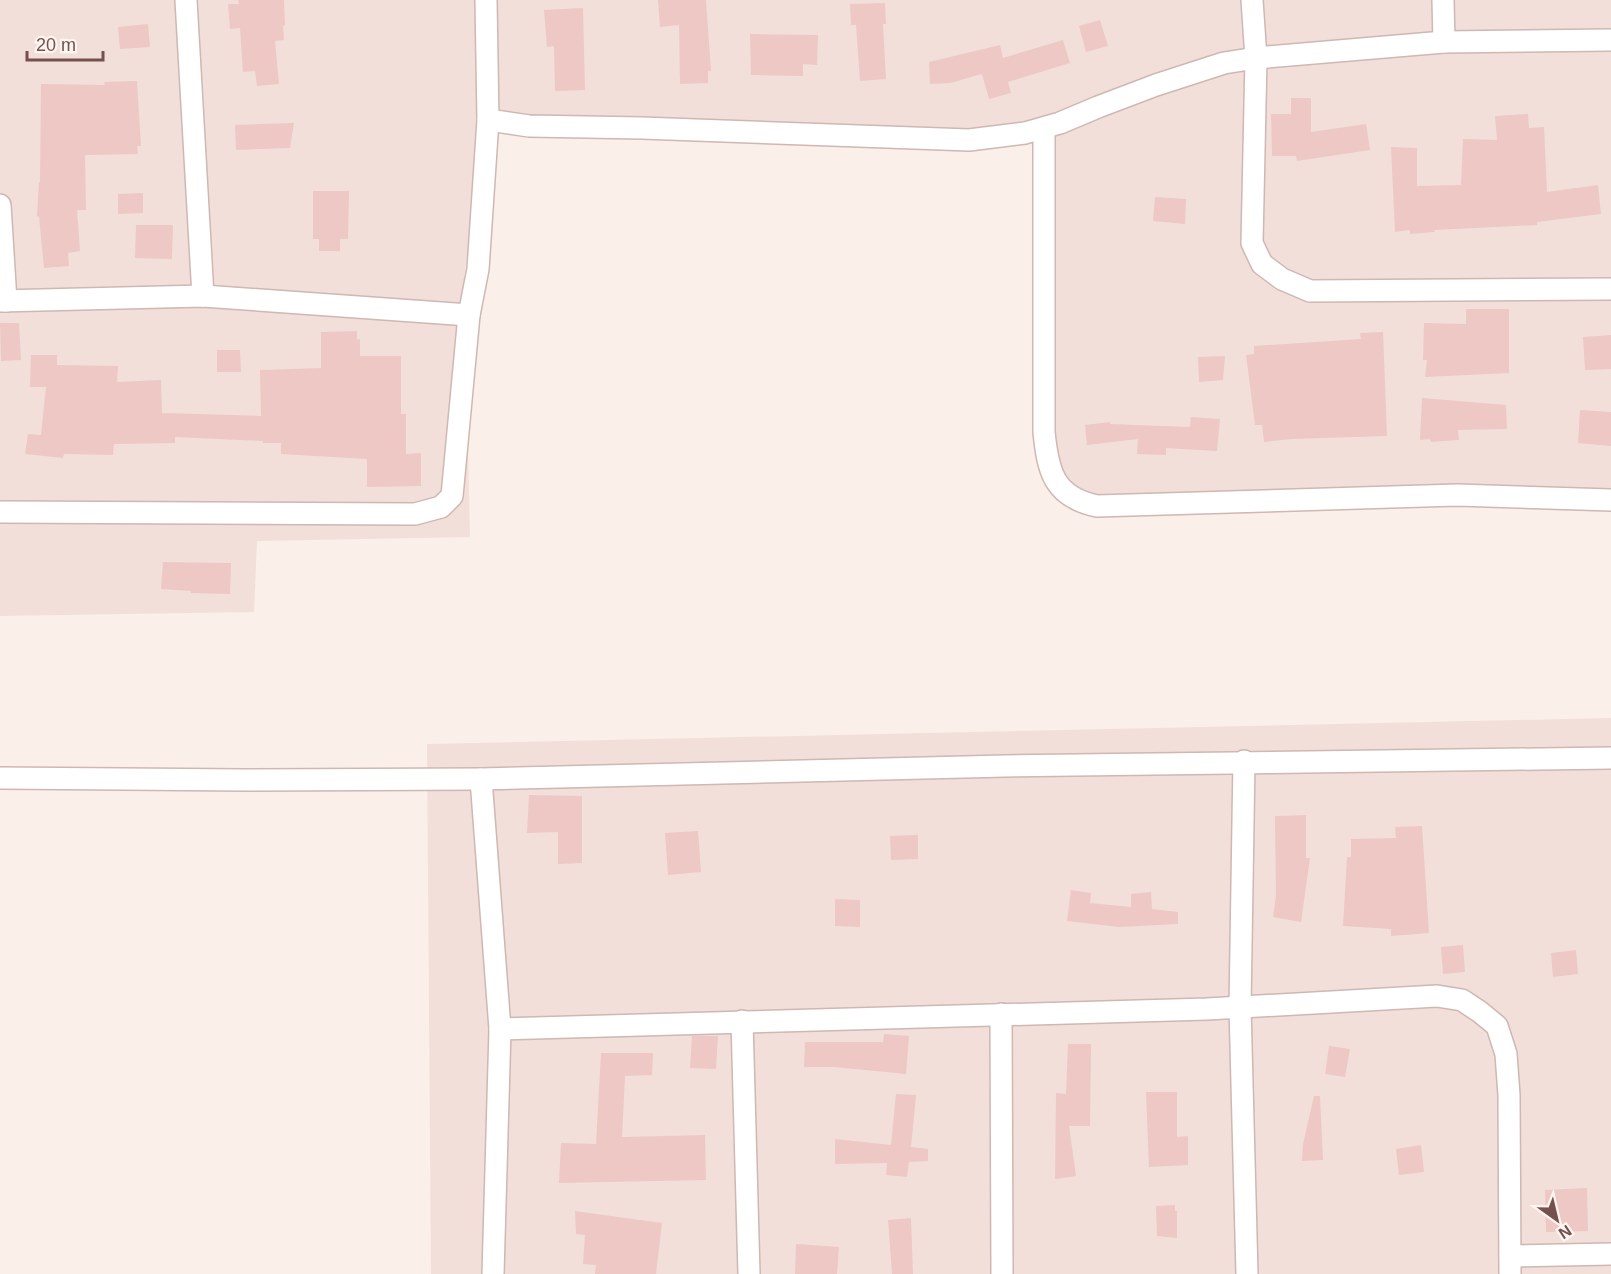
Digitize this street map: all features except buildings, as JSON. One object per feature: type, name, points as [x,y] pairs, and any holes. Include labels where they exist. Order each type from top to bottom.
[{"type":"street","points":[[186,0],[203,296]]},
{"type":"street","points":[[0,512],[415,514],[441,507],[452,496],[455,484],[468,315],[478,269],[488,120],[486,0]]},
{"type":"street","points":[[1252,0],[1256,58],[1252,243],[1263,264],[1282,279],[1310,291],[1611,289]]},
{"type":"street","points":[[1443,0],[1444,42]]},
{"type":"street","points":[[488,120],[529,126],[969,140],[1025,133],[1044,128],[1156,85],[1224,63],[1256,58],[1444,42],[1611,40]]},
{"type":"street","points":[[1044,128],[1044,432],[1047,459],[1055,482],[1080,503],[1097,506],[1458,495],[1611,500]]},
{"type":"street","points":[[0,205],[3,301],[203,296],[468,315]]},
{"type":"street","points":[[0,778],[481,779],[1244,761],[1611,758]]},
{"type":"street","points":[[1244,761],[1240,1007],[1247,1274]]},
{"type":"street","points":[[481,779],[500,1029],[493,1274]]},
{"type":"street","points":[[500,1029],[1240,1007],[1437,996],[1462,1000],[1497,1026],[1506,1054],[1509,1095],[1510,1265],[1611,1254]]},
{"type":"street","points":[[1001,1014],[1002,1274]]},
{"type":"street","points":[[742,1021],[749,1274]]},
{"type":"shaded area","points":[[0,0],[1611,0],[1611,496],[1097,506],[1055,482],[1044,128],[1025,133],[488,121],[464,277],[470,537],[257,541],[254,612],[0,616]]},
{"type":"shaded area","points":[[1611,718],[1611,1274],[431,1274],[427,744]]}]
